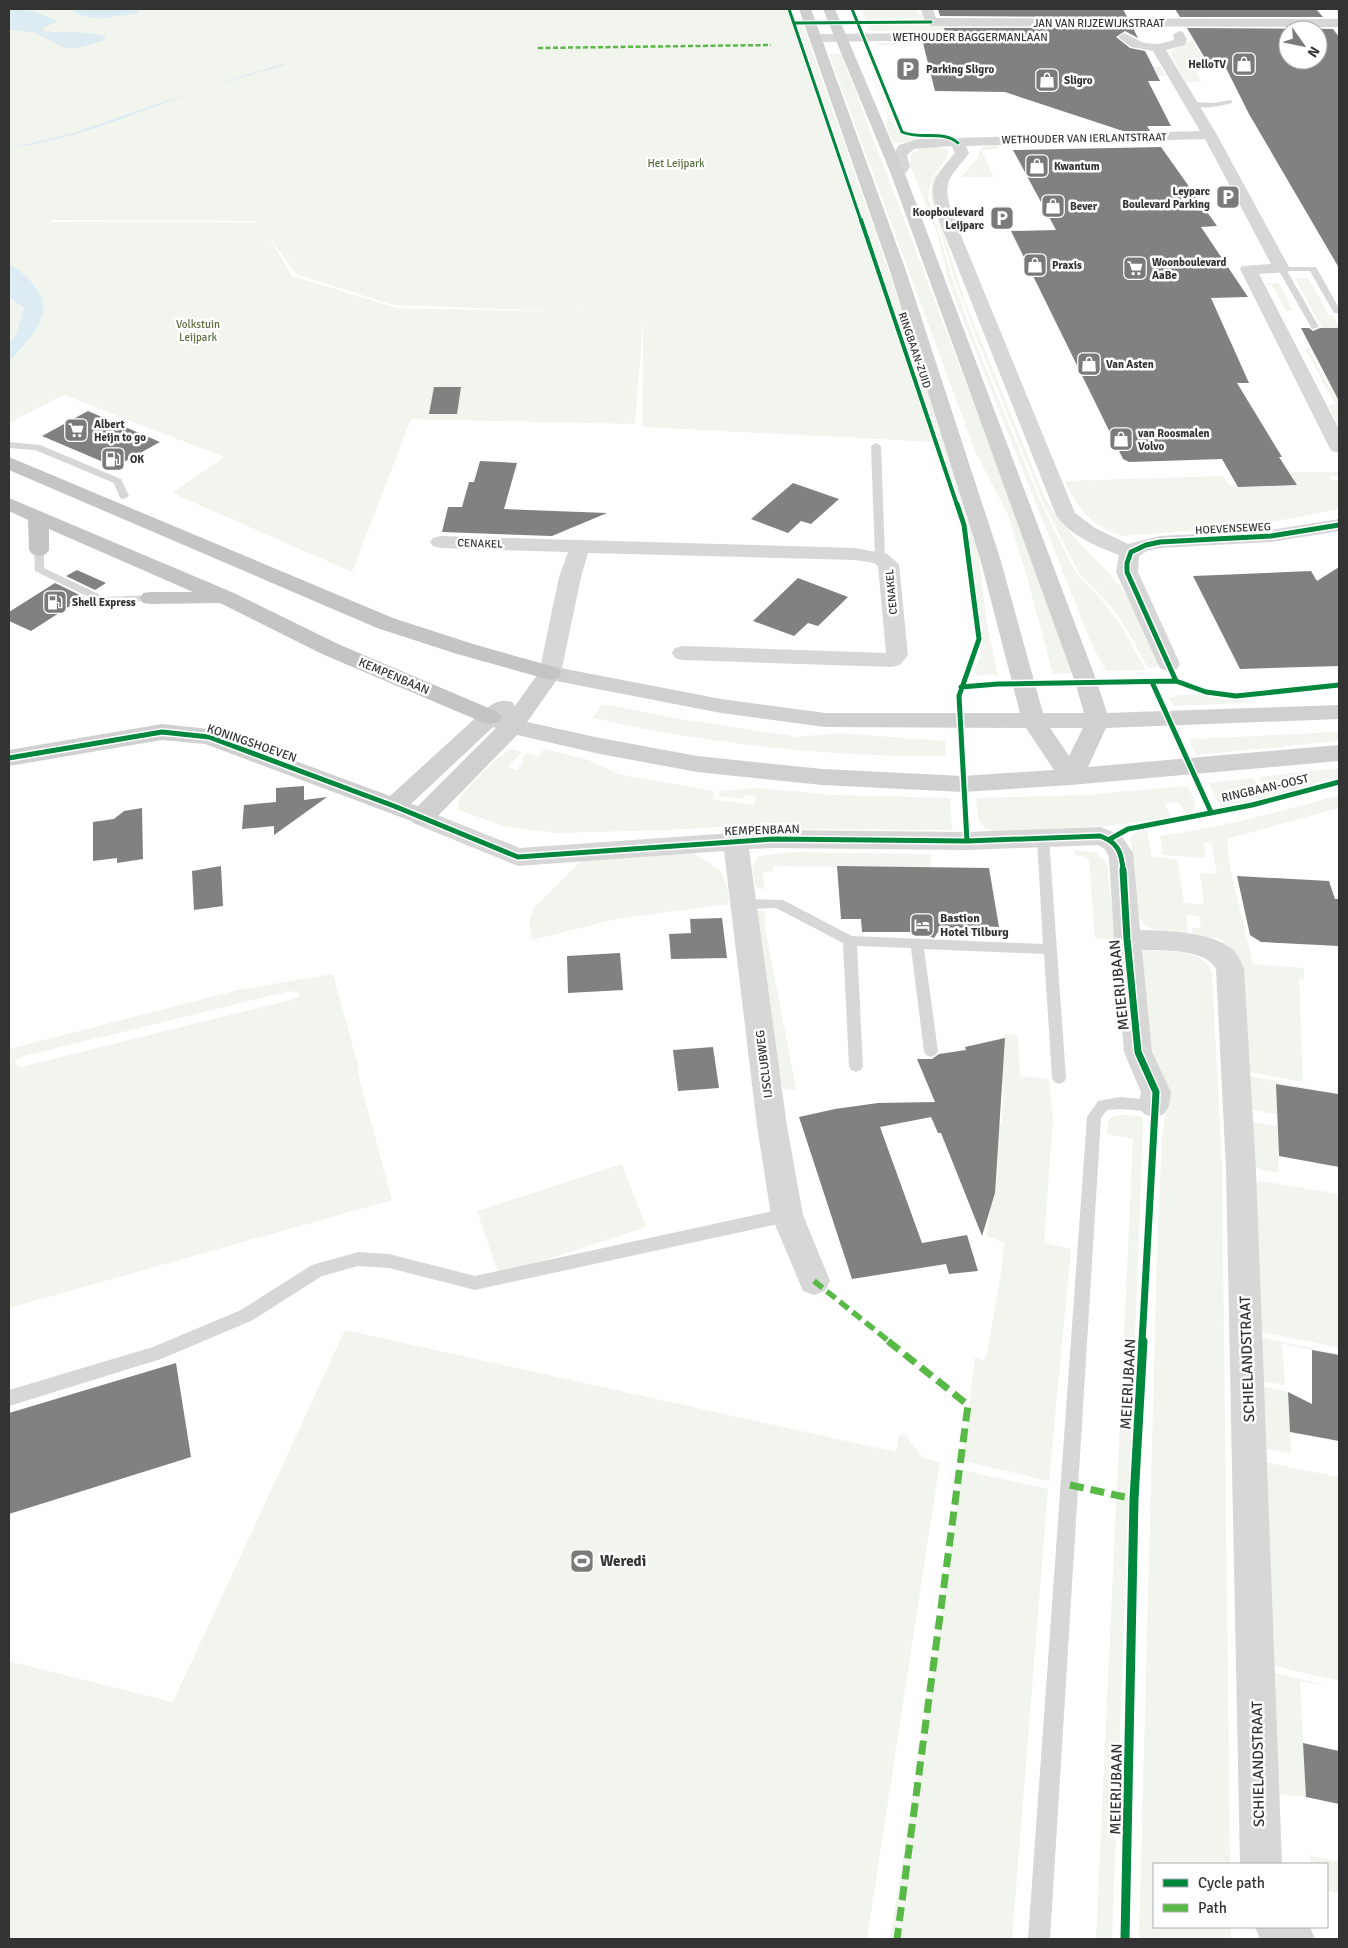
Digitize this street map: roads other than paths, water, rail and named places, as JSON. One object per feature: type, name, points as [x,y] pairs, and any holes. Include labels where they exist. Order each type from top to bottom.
[{"type":"highway","points":[[9,463],[385,622],[465,649],[550,673]]},
{"type":"highway","points":[[124,496],[136,517]]},
{"type":"highway","name":"KEMPENBAAN","points":[[9,504],[226,598],[330,649],[490,717]]},
{"type":"highway","points":[[38,517],[39,550]]},
{"type":"highway","points":[[151,598],[226,598]]},
{"type":"main road","name":"RINGBAAN-ZUID","points":[[805,9],[897,268],[990,558],[1034,722],[1071,777]]},
{"type":"main road","points":[[829,9],[898,174],[931,268],[1086,682],[1098,722],[1071,777]]},
{"type":"main road","points":[[422,817],[512,726],[550,673]]},
{"type":"main road","points":[[394,806],[490,717],[550,673],[721,706],[825,720],[1098,722],[1339,712]]},
{"type":"main road","name":"KEMPENBAAN","points":[[490,717],[512,726],[600,746],[698,764],[822,777],[963,784],[1071,777]]},
{"type":"main road","name":"KONINGSHOEVEN","points":[[9,758],[162,732],[209,737],[422,817]]},
{"type":"main road","name":"RINGBAAN-OOST","points":[[1071,777],[1339,753]]},
{"type":"street","name":"JAN VAN RIJZEWIJKSTRAAT","points":[[927,9],[931,22],[1339,23]]},
{"type":"street","points":[[1028,9],[1035,22]]},
{"type":"street","points":[[1247,9],[1257,23]]},
{"type":"street","points":[[1179,35],[1180,42],[1158,47],[1133,43],[1119,37],[1129,30],[1143,28],[1168,30],[1179,35],[1278,36]]},
{"type":"street","name":"WETHOUDER BAGGERMANLAAN","points":[[816,38],[965,37]]},
{"type":"street","points":[[1158,47],[1210,135],[1282,269],[1248,269],[1339,447]]},
{"type":"street","name":"WETHOUDER VAN IERLANTSTRAAT","points":[[898,174],[903,167],[900,155],[904,148],[913,144],[985,140],[1210,135]]},
{"type":"street","points":[[958,143],[962,153],[941,177],[938,188],[950,228],[1066,515],[1082,529],[1101,540],[1130,552],[1126,557],[1127,572],[1169,664]]},
{"type":"street","name":"HOEVENSEWEG","points":[[1130,552],[1144,545],[1160,542],[1271,536],[1339,525]]},
{"type":"street","name":"CENAKEL","points":[[440,542],[846,554],[880,558],[888,564],[897,654],[892,660],[683,654]]},
{"type":"street","points":[[550,673],[558,650],[574,561],[580,547]]},
{"type":"street","name":"KEMPENBAAN","points":[[422,817],[518,857],[774,839],[967,841],[1100,836],[1110,839]]},
{"type":"street","name":"MEIERIJBAAN","points":[[1110,839],[1119,846],[1122,857],[1127,939],[1138,1052],[1156,1092],[1154,1106]]},
{"type":"street","name":"IJSCLUBWEG","points":[[735,841],[745,904],[772,1126],[787,1215],[814,1281]]},
{"type":"street","name":"SCHIELANDSTRAAT","points":[[1127,939],[1206,948],[1225,957],[1230,969],[1241,1170],[1261,1863]]},
{"type":"lane","points":[[1192,104],[1214,105],[1230,102]]},
{"type":"lane","points":[[1314,328],[1282,269],[1313,269],[1337,311]]},
{"type":"lane","points":[[9,445],[36,447],[118,481],[124,496]]},
{"type":"lane","points":[[876,446],[880,558]]},
{"type":"lane","points":[[39,550],[39,568],[103,600],[151,598]]},
{"type":"lane","points":[[1043,838],[1059,1078]]},
{"type":"lane","points":[[745,904],[778,903],[850,942],[1050,949]]},
{"type":"lane","points":[[850,942],[856,1066]]},
{"type":"lane","points":[[917,944],[931,1050]]},
{"type":"lane","points":[[1038,1939],[1094,1117],[1103,1105],[1120,1103],[1154,1106]]},
{"type":"lane","points":[[9,1398],[154,1354],[247,1315],[318,1270],[358,1259],[389,1261],[475,1283],[787,1215]]},
{"type":"place","name":"HelloTV","points":[[1244,64]]},
{"type":"place","name":"Parking Sligro","points":[[908,69]]},
{"type":"place","name":"Sligro","points":[[1047,80]]},
{"type":"place","name":"Kwantum","points":[[1037,166]]},
{"type":"place","name":"Leyparc Boulevard Parking","points":[[1228,197]]},
{"type":"place","name":"Bever","points":[[1053,206]]},
{"type":"place","name":"Koopboulevard Leijparc","points":[[1002,218]]},
{"type":"place","name":"Praxis","points":[[1035,265]]},
{"type":"place","name":"Woonboulevard AaBe","points":[[1135,268]]},
{"type":"place","name":"Van Asten","points":[[1089,364]]},
{"type":"place","name":"Albert Heijn to go","points":[[76,430]]},
{"type":"place","name":"van Roosmalen Volvo","points":[[1121,439]]},
{"type":"place","name":"OK","points":[[113,459]]},
{"type":"place","name":"Shell Express","points":[[55,602]]},
{"type":"place","name":"Bastion Hotel Tilburg","points":[[922,925]]},
{"type":"place","name":"Weredi","points":[[582,1561]]},
{"type":"park label","name":"Het Leijpark","points":[[676,163]]},
{"type":"park label","name":"Volkstuin Leijpark","points":[[198,330]]}]
